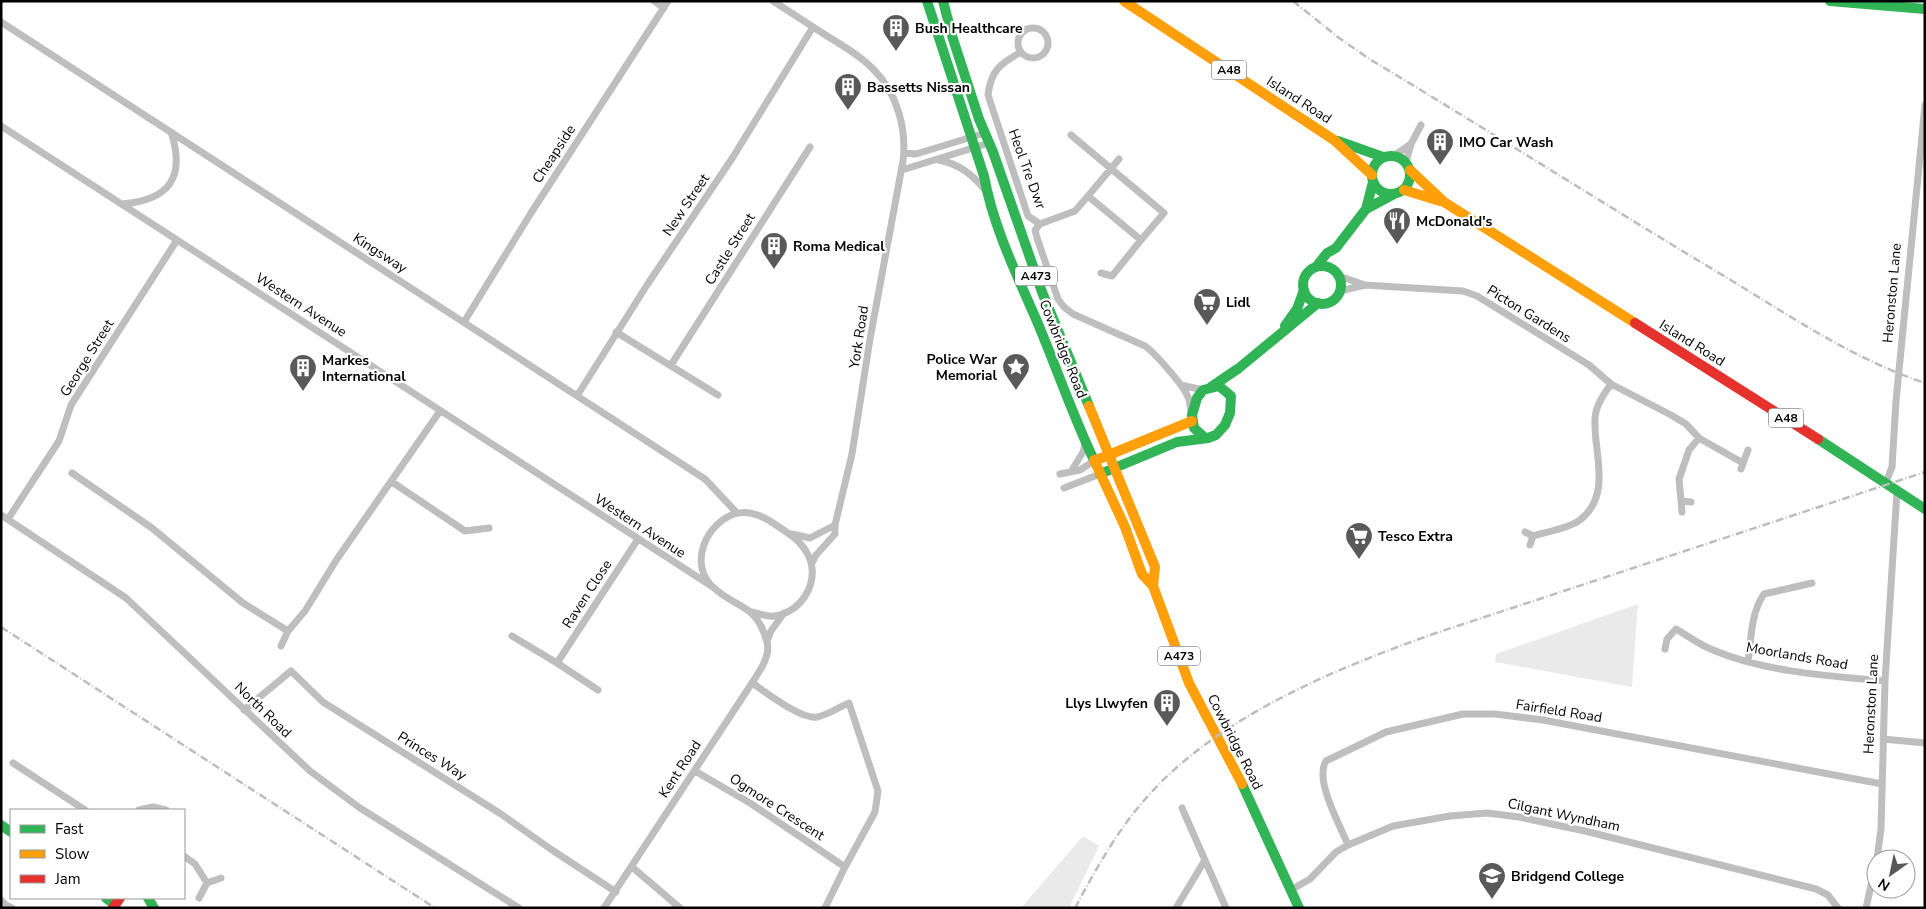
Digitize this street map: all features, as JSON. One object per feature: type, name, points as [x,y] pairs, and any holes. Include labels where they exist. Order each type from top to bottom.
[{"type":"main road","name":"Cowbridge Road","points":[[927,1],[976,148],[987,192],[1016,275],[1036,319],[1085,441],[1125,527],[1142,574],[1153,586],[1189,683],[1231,761],[1300,908]]},
{"type":"main road","name":"Cowbridge Road","points":[[943,1],[953,39],[1042,292],[1155,568],[1153,586]]},
{"type":"main road","name":"Island Road","points":[[1124,1],[1334,140]]},
{"type":"main road","points":[[1830,1],[1925,10]]},
{"type":"main road","name":"A48","points":[[1334,140],[1383,157],[1395,156],[1408,166],[1444,202]]},
{"type":"main road","name":"A48","points":[[1334,140],[1372,178],[1382,192],[1399,192],[1444,202]]},
{"type":"main road","points":[[1366,209],[1374,166],[1383,157]]},
{"type":"main road","points":[[1282,331],[1297,309],[1304,290],[1307,273],[1316,267],[1327,253],[1336,248],[1366,209],[1399,192],[1409,182],[1408,166]]},
{"type":"main road","name":"Island Road","points":[[1444,202],[1886,482],[1925,509]]},
{"type":"main road","points":[[1204,437],[1194,428],[1192,418],[1197,398],[1207,389],[1240,368],[1282,331],[1318,303],[1334,300],[1340,291],[1341,285],[1335,258],[1336,248]]},
{"type":"main road","points":[[1316,267],[1324,266],[1338,274]]},
{"type":"main road","points":[[1304,290],[1308,296],[1318,303]]},
{"type":"main road","points":[[1100,474],[1177,442],[1214,436],[1225,427],[1232,406],[1230,396],[1232,383],[1240,368]]},
{"type":"main road","points":[[1207,389],[1219,386],[1230,396]]},
{"type":"main road","points":[[1094,461],[1128,446],[1168,433],[1192,418]]},
{"type":"street","points":[[654,1],[666,4]]},
{"type":"street","name":"York Road","points":[[773,1],[853,52],[874,70],[890,92],[898,108],[904,153],[870,340],[852,454],[835,525],[835,534],[816,555],[812,563]]},
{"type":"street","name":"Cheapside","points":[[464,322],[531,213],[666,4]]},
{"type":"street","name":"Kingsway","points":[[1,22],[705,479],[737,513]]},
{"type":"street","name":"New Street","points":[[577,396],[616,332],[733,157],[813,27]]},
{"type":"street","points":[[1038,28],[1045,34],[1048,39],[1047,48],[1040,56],[1031,58],[1021,52],[1018,40],[1024,31],[1038,28]]},
{"type":"street","name":"Heol Tre Dwr","points":[[1021,52],[1003,62],[992,75],[988,95],[1028,216],[1040,224],[1035,230],[1058,298],[1072,314],[1145,346],[1152,351],[1189,397],[1192,418]]},
{"type":"street","name":"Heronston Lane","points":[[1886,482],[1892,468],[1896,401],[1925,105]]},
{"type":"street","points":[[1408,166],[1411,144],[1421,125]]},
{"type":"street","name":"Western Avenue","points":[[1,126],[712,587]]},
{"type":"street","points":[[122,204],[153,198],[160,194],[172,181],[177,165],[171,132]]},
{"type":"street","points":[[904,153],[916,154],[985,133]]},
{"type":"street","points":[[1071,135],[1164,212],[1112,276],[1102,273]]},
{"type":"street","points":[[902,170],[989,143]]},
{"type":"street","points":[[1395,156],[1411,144]]},
{"type":"street","name":"Castle Street","points":[[672,366],[810,147]]},
{"type":"street","points":[[1040,224],[1075,212],[1119,159]]},
{"type":"street","points":[[938,160],[950,162],[968,172],[987,192]]},
{"type":"street","points":[[1088,196],[1142,240]]},
{"type":"street","name":"George Street","points":[[8,519],[59,440],[71,406],[177,240]]},
{"type":"street","name":"Picton Gardens","points":[[1338,274],[1365,285]]},
{"type":"street","name":"Picton Gardens","points":[[1340,291],[1365,285],[1463,291],[1477,296],[1589,366],[1611,384],[1686,424],[1699,438],[1742,466],[1748,450]]},
{"type":"street","points":[[616,332],[718,394]]},
{"type":"street","points":[[1525,532],[1533,536],[1580,520],[1594,502],[1600,482],[1595,417],[1601,400],[1611,384]]},
{"type":"street","points":[[1181,385],[1207,389]]},
{"type":"street","points":[[281,646],[288,631],[306,610],[337,559],[440,411]]},
{"type":"street","points":[[1682,512],[1679,479],[1689,450],[1699,438]]},
{"type":"street","points":[[1072,470],[1083,452],[1085,441]]},
{"type":"street","points":[[1060,474],[1072,470],[1080,470],[1094,461]]},
{"type":"street","points":[[72,473],[152,528],[242,603],[288,631]]},
{"type":"street","points":[[1064,488],[1100,474]]},
{"type":"street","points":[[392,482],[465,530],[488,528]]},
{"type":"street","name":"Heronston Lane","points":[[1878,849],[1881,829],[1885,681],[1897,491]]},
{"type":"street","points":[[1682,502],[1691,502]]},
{"type":"street","points":[[737,513],[757,515],[789,534],[800,543],[812,563],[812,582],[808,592],[802,600],[784,613],[766,616],[752,612],[712,587],[707,578],[702,559],[706,537],[718,523],[737,513]]},
{"type":"street","name":"North Road","points":[[1,515],[126,598],[310,771],[360,808],[519,908]]},
{"type":"street","points":[[789,534],[810,538],[835,525]]},
{"type":"street","points":[[1530,545],[1533,536]]},
{"type":"street","name":"Raven Close","points":[[557,663],[638,539]]},
{"type":"street","points":[[1748,662],[1758,602],[1764,594],[1812,582]]},
{"type":"street","points":[[752,612],[760,621],[767,641]]},
{"type":"street","name":"Kent Road","points":[[604,908],[752,683],[766,656],[767,641],[771,631],[784,613]]},
{"type":"street","name":"Moorlands Road","points":[[1665,649],[1667,639],[1676,629],[1711,650],[1748,662],[1825,675],[1885,681]]},
{"type":"street","points":[[512,636],[598,690]]},
{"type":"street","name":"Princes Way","points":[[244,710],[292,671],[323,702],[501,814],[616,892]]},
{"type":"street","points":[[752,683],[807,716],[816,717],[849,703],[878,791],[876,812],[845,867],[825,908]]},
{"type":"street","name":"Fairfield Road","points":[[1348,845],[1323,786],[1323,766],[1326,761],[1386,732],[1463,714],[1495,714],[1543,720],[1882,784]]},
{"type":"street","points":[[1883,739],[1925,743]]},
{"type":"street","points":[[13,763],[83,809]]},
{"type":"street","name":"Ogmore Crescent","points":[[694,771],[750,803],[845,867]]},
{"type":"street","points":[[145,809],[158,807],[163,809]]},
{"type":"street","points":[[1182,808],[1226,908]]},
{"type":"street","name":"Cilgant Wyndham","points":[[1291,890],[1310,879],[1336,852],[1393,826],[1450,816],[1487,813],[1519,817],[1585,831],[1816,889],[1828,895],[1838,908]]},
{"type":"street","points":[[185,857],[195,864],[207,883]]},
{"type":"street","points":[[1176,908],[1205,860]]},
{"type":"street","points":[[632,867],[680,908]]},
{"type":"street","points":[[199,898],[207,883],[221,878]]},
{"type":"shaded area","points":[[1638,604],[1632,687],[1495,662],[1496,654]]},
{"type":"shaded area","points":[[1083,836],[1099,846],[1069,908],[1021,908]]},
{"type":"railway","points":[[1293,1],[1339,38],[1371,60],[1794,319],[1871,361],[1925,383]]},
{"type":"railway","points":[[1075,908],[1117,836],[1148,796],[1177,767],[1209,742],[1244,718],[1282,698],[1359,662],[1436,633],[1925,472]]},
{"type":"railway","points":[[1,627],[435,908]]},
{"type":"traffic: fast","points":[[927,1],[984,176],[999,231],[1094,460]]},
{"type":"traffic: fast","points":[[943,1],[953,39],[979,119],[993,152],[1042,292],[1089,406]]},
{"type":"traffic: fast","points":[[1830,1],[1925,9]]},
{"type":"traffic: fast","points":[[1338,141],[1383,157]]},
{"type":"traffic: fast","points":[[1391,156],[1405,161],[1410,175],[1405,189],[1391,194],[1377,189],[1372,175],[1377,161],[1391,156]]},
{"type":"traffic: fast","points":[[1366,209],[1373,182]]},
{"type":"traffic: fast","points":[[1316,267],[1327,253],[1336,248],[1366,209],[1394,194]]},
{"type":"traffic: fast","points":[[1322,266],[1335,272],[1341,285],[1335,298],[1322,304],[1309,298],[1303,285],[1309,272],[1322,266]]},
{"type":"traffic: fast","points":[[1285,326],[1297,309],[1304,290]]},
{"type":"traffic: fast","points":[[1211,387],[1239,368],[1318,303]]},
{"type":"traffic: fast","points":[[1100,474],[1177,442],[1208,438],[1216,435],[1225,425],[1230,413],[1231,396],[1219,386],[1203,390],[1197,398],[1192,415],[1194,428],[1204,437]]},
{"type":"traffic: fast","points":[[1818,439],[1925,509]]},
{"type":"traffic: fast","points":[[1242,784],[1299,908]]},
{"type":"traffic: fast","points":[[1,825],[10,831]]},
{"type":"traffic: fast","points":[[107,899],[114,904]]},
{"type":"traffic: fast","points":[[149,899],[154,908]]},
{"type":"traffic: slow","points":[[1124,1],[1334,140],[1372,175]]},
{"type":"traffic: slow","points":[[1410,170],[1444,202],[1635,323]]},
{"type":"traffic: slow","points":[[1404,190],[1440,201]]},
{"type":"traffic: slow","points":[[1089,406],[1155,567],[1153,586]]},
{"type":"traffic: slow","points":[[1094,461],[1192,421]]},
{"type":"traffic: slow","points":[[1094,460],[1125,527],[1142,574],[1153,586],[1189,683],[1242,784]]},
{"type":"traffic: jam","points":[[1635,323],[1818,439]]},
{"type":"traffic: jam","points":[[113,908],[119,899]]},
{"type":"place","name":"Bush Healthcare","points":[[896,52]]},
{"type":"place","name":"Bassetts Nissan","points":[[848,111]]},
{"type":"place","name":"IMO Car Wash","points":[[1440,166]]},
{"type":"place","name":"McDonald's","points":[[1397,245]]},
{"type":"place","name":"Roma Medical","points":[[774,270]]},
{"type":"place","name":"Lidl","points":[[1207,326]]},
{"type":"place","name":"Police War Memorial","points":[[1016,391]]},
{"type":"place","name":"Markes International","points":[[303,392]]},
{"type":"place","name":"Tesco Extra","points":[[1359,560]]},
{"type":"place","name":"Llys Llwyfen","points":[[1167,727]]},
{"type":"place","name":"Bridgend College","points":[[1492,900]]}]
